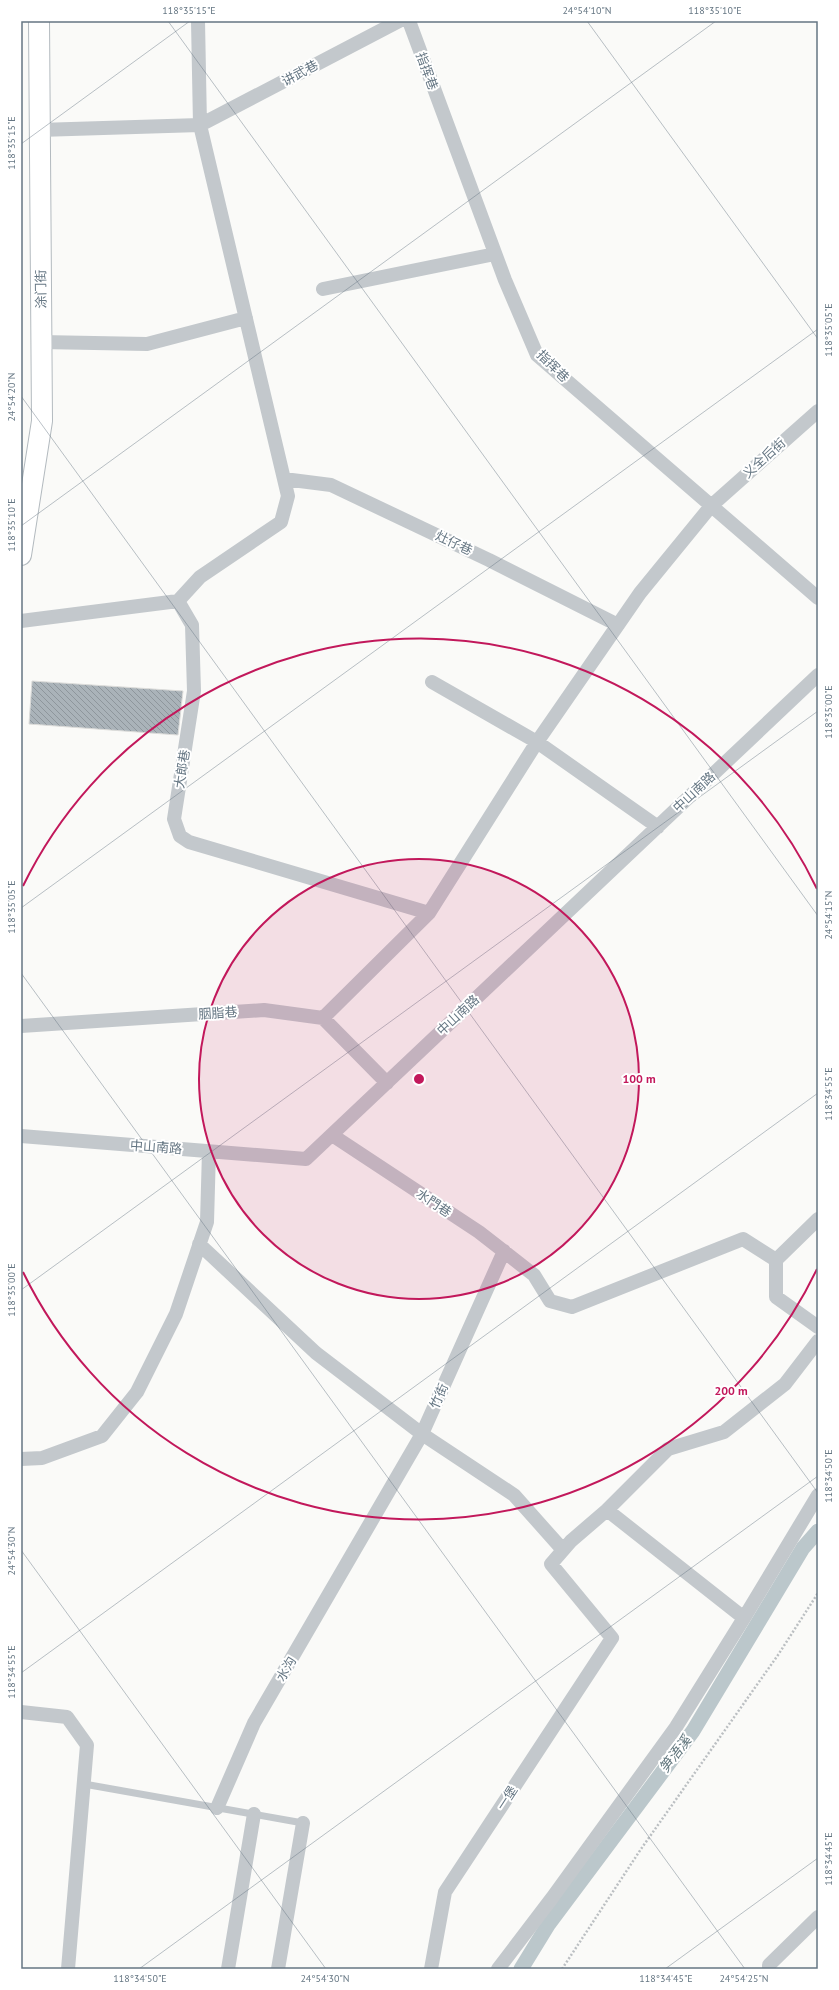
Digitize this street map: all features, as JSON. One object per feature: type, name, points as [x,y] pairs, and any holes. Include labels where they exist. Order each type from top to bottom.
[{"type":"main road","name":"涂门街","points":[[21,555],[42,421],[39,21]]},
{"type":"street","points":[[21,621],[178,601],[200,577],[282,522],[288,496],[200,125],[198,21]]},
{"type":"street","name":"讲武巷","points":[[200,125],[400,21]]},
{"type":"street","name":"指挥巷","points":[[409,21],[495,254],[537,355],[818,598]]},
{"type":"street","points":[[39,130],[200,125]]},
{"type":"street","points":[[323,289],[495,254]]},
{"type":"street","points":[[41,342],[147,344],[246,318]]},
{"type":"street","name":"义全后街","points":[[323,1018],[429,914],[538,742],[640,593],[711,506],[818,411]]},
{"type":"street","name":"灶仔巷","points":[[284,479],[331,486],[489,560],[618,625]]},
{"type":"street","name":"大郎巷","points":[[178,601],[192,624],[194,692],[174,819],[180,836],[189,842],[429,914]]},
{"type":"street","name":"中山南路","points":[[21,1136],[306,1159],[818,675]]},
{"type":"street","points":[[432,682],[538,742],[658,827]]},
{"type":"street","name":"胭脂巷","points":[[21,1026],[264,1010],[323,1018]]},
{"type":"street","points":[[323,1018],[387,1083]]},
{"type":"street","name":"水門巷","points":[[332,1135],[478,1232],[504,1251],[534,1275],[550,1301],[572,1307],[743,1238],[776,1260]]},
{"type":"street","points":[[21,1459],[42,1458],[102,1436],[137,1392],[176,1314],[207,1222],[209,1151]]},
{"type":"street","points":[[818,1219],[776,1260],[776,1297],[818,1327]]},
{"type":"street","points":[[200,1244],[316,1353],[422,1434],[514,1495],[563,1550],[571,1541],[607,1510],[668,1449],[724,1432],[785,1384],[818,1341]]},
{"type":"street","name":"竹街","points":[[364,1535],[422,1434],[504,1251]]},
{"type":"street","points":[[498,1969],[552,1898],[676,1727],[818,1495]]},
{"type":"street","points":[[607,1510],[744,1618]]},
{"type":"street","name":"水沟","points":[[217,1808],[254,1723],[364,1535]]},
{"type":"street","name":"一堡","points":[[431,1969],[445,1892],[612,1638],[551,1564],[563,1550]]},
{"type":"street","points":[[21,1712],[67,1717],[87,1746],[68,1969]]},
{"type":"street","points":[[228,1969],[254,1814]]},
{"type":"street","points":[[278,1969],[303,1823]]},
{"type":"street","points":[[769,1969],[769,1965],[818,1917]]},
{"type":"lane","points":[[84,1784],[303,1823]]},
{"type":"path","points":[[562,1969],[641,1849],[778,1655],[818,1594]]},
{"type":"building","points":[[32,681],[183,691],[178,735],[29,724]]},
{"type":"waterway","name":"笋浯溪","points":[[521,1969],[548,1925],[693,1731],[803,1548],[818,1531]]}]
